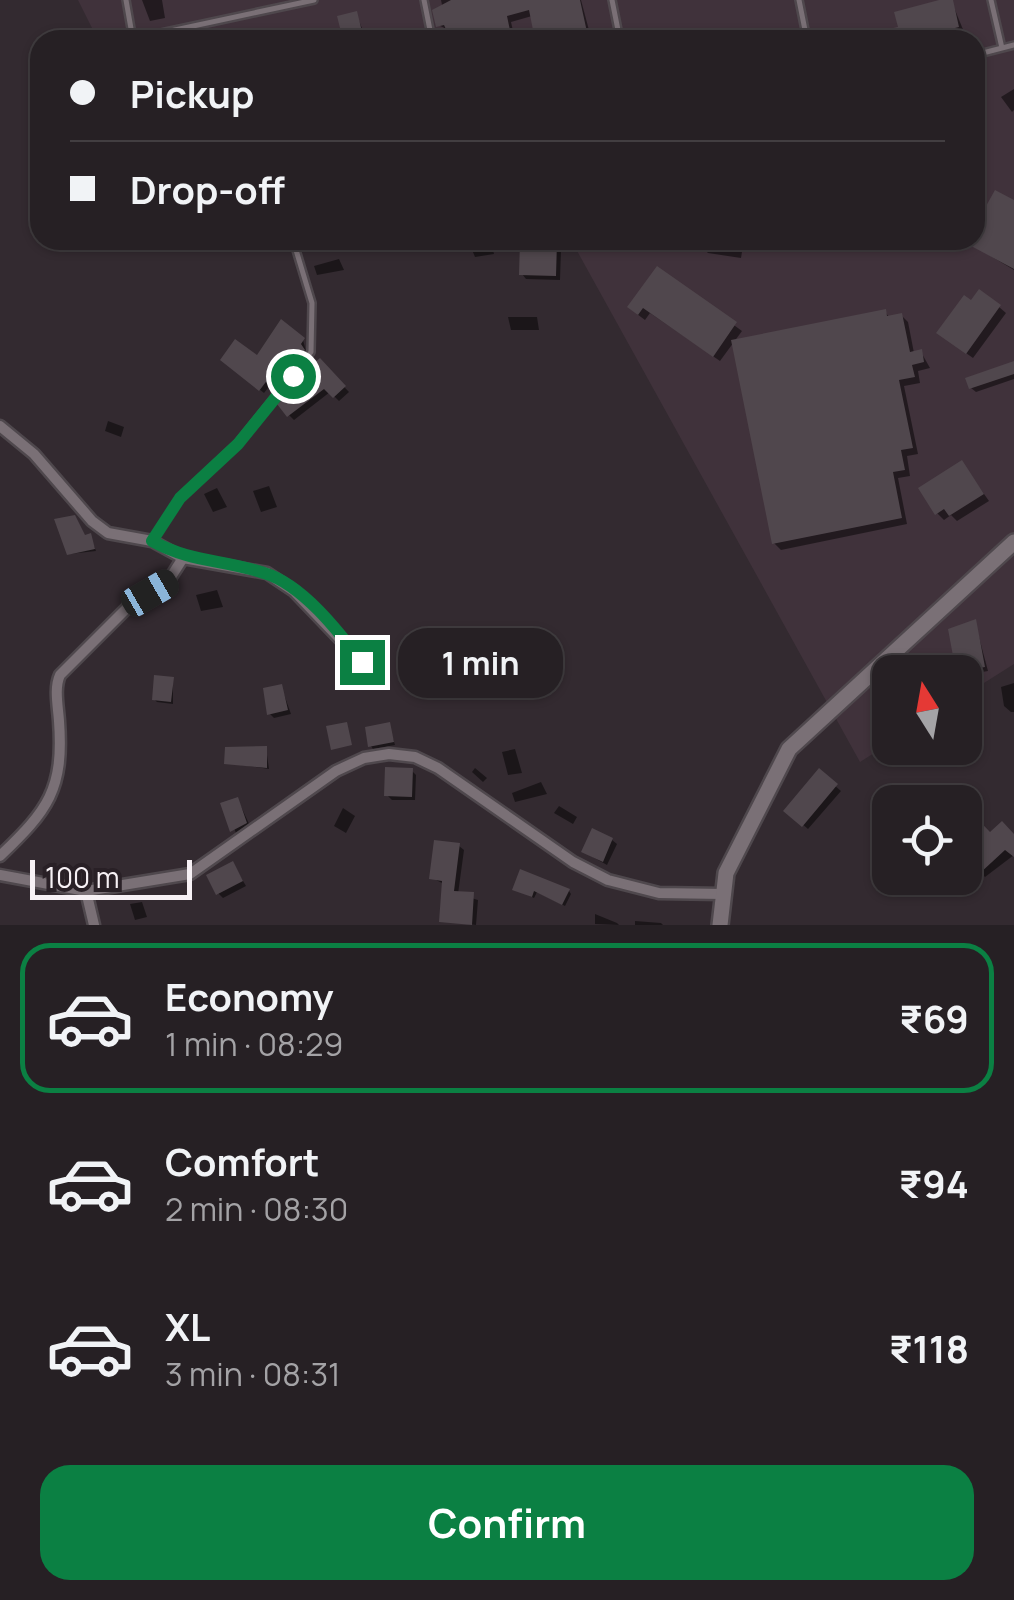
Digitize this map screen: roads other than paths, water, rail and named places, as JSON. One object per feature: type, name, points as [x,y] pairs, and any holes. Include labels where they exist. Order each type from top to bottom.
[{"type":"street","points":[[0,426],[34,454],[92,521],[108,533],[152,541],[182,558],[267,573],[294,590],[362,662]]},
{"type":"street","points":[[720,925],[726,873],[789,750],[1014,542]]},
{"type":"street","points":[[0,856],[37,821],[53,796],[62,761],[60,675],[132,603],[167,583],[182,558]]},
{"type":"street","points":[[0,874],[86,891],[190,874],[336,771],[364,758],[389,754],[416,757],[438,768],[573,862],[608,880],[659,893],[723,894]]},
{"type":"street","points":[[86,891],[94,925]]},
{"type":"lane","points":[[126,0],[131,30]]},
{"type":"lane","points":[[178,30],[314,0]]},
{"type":"lane","points":[[424,0],[430,30]]},
{"type":"lane","points":[[612,0],[618,30]]},
{"type":"lane","points":[[799,0],[806,30]]},
{"type":"lane","points":[[991,0],[1002,48]]},
{"type":"lane","points":[[985,52],[1014,45]]},
{"type":"lane","points":[[152,541],[180,498],[238,444],[311,352],[312,303],[297,250]]}]
